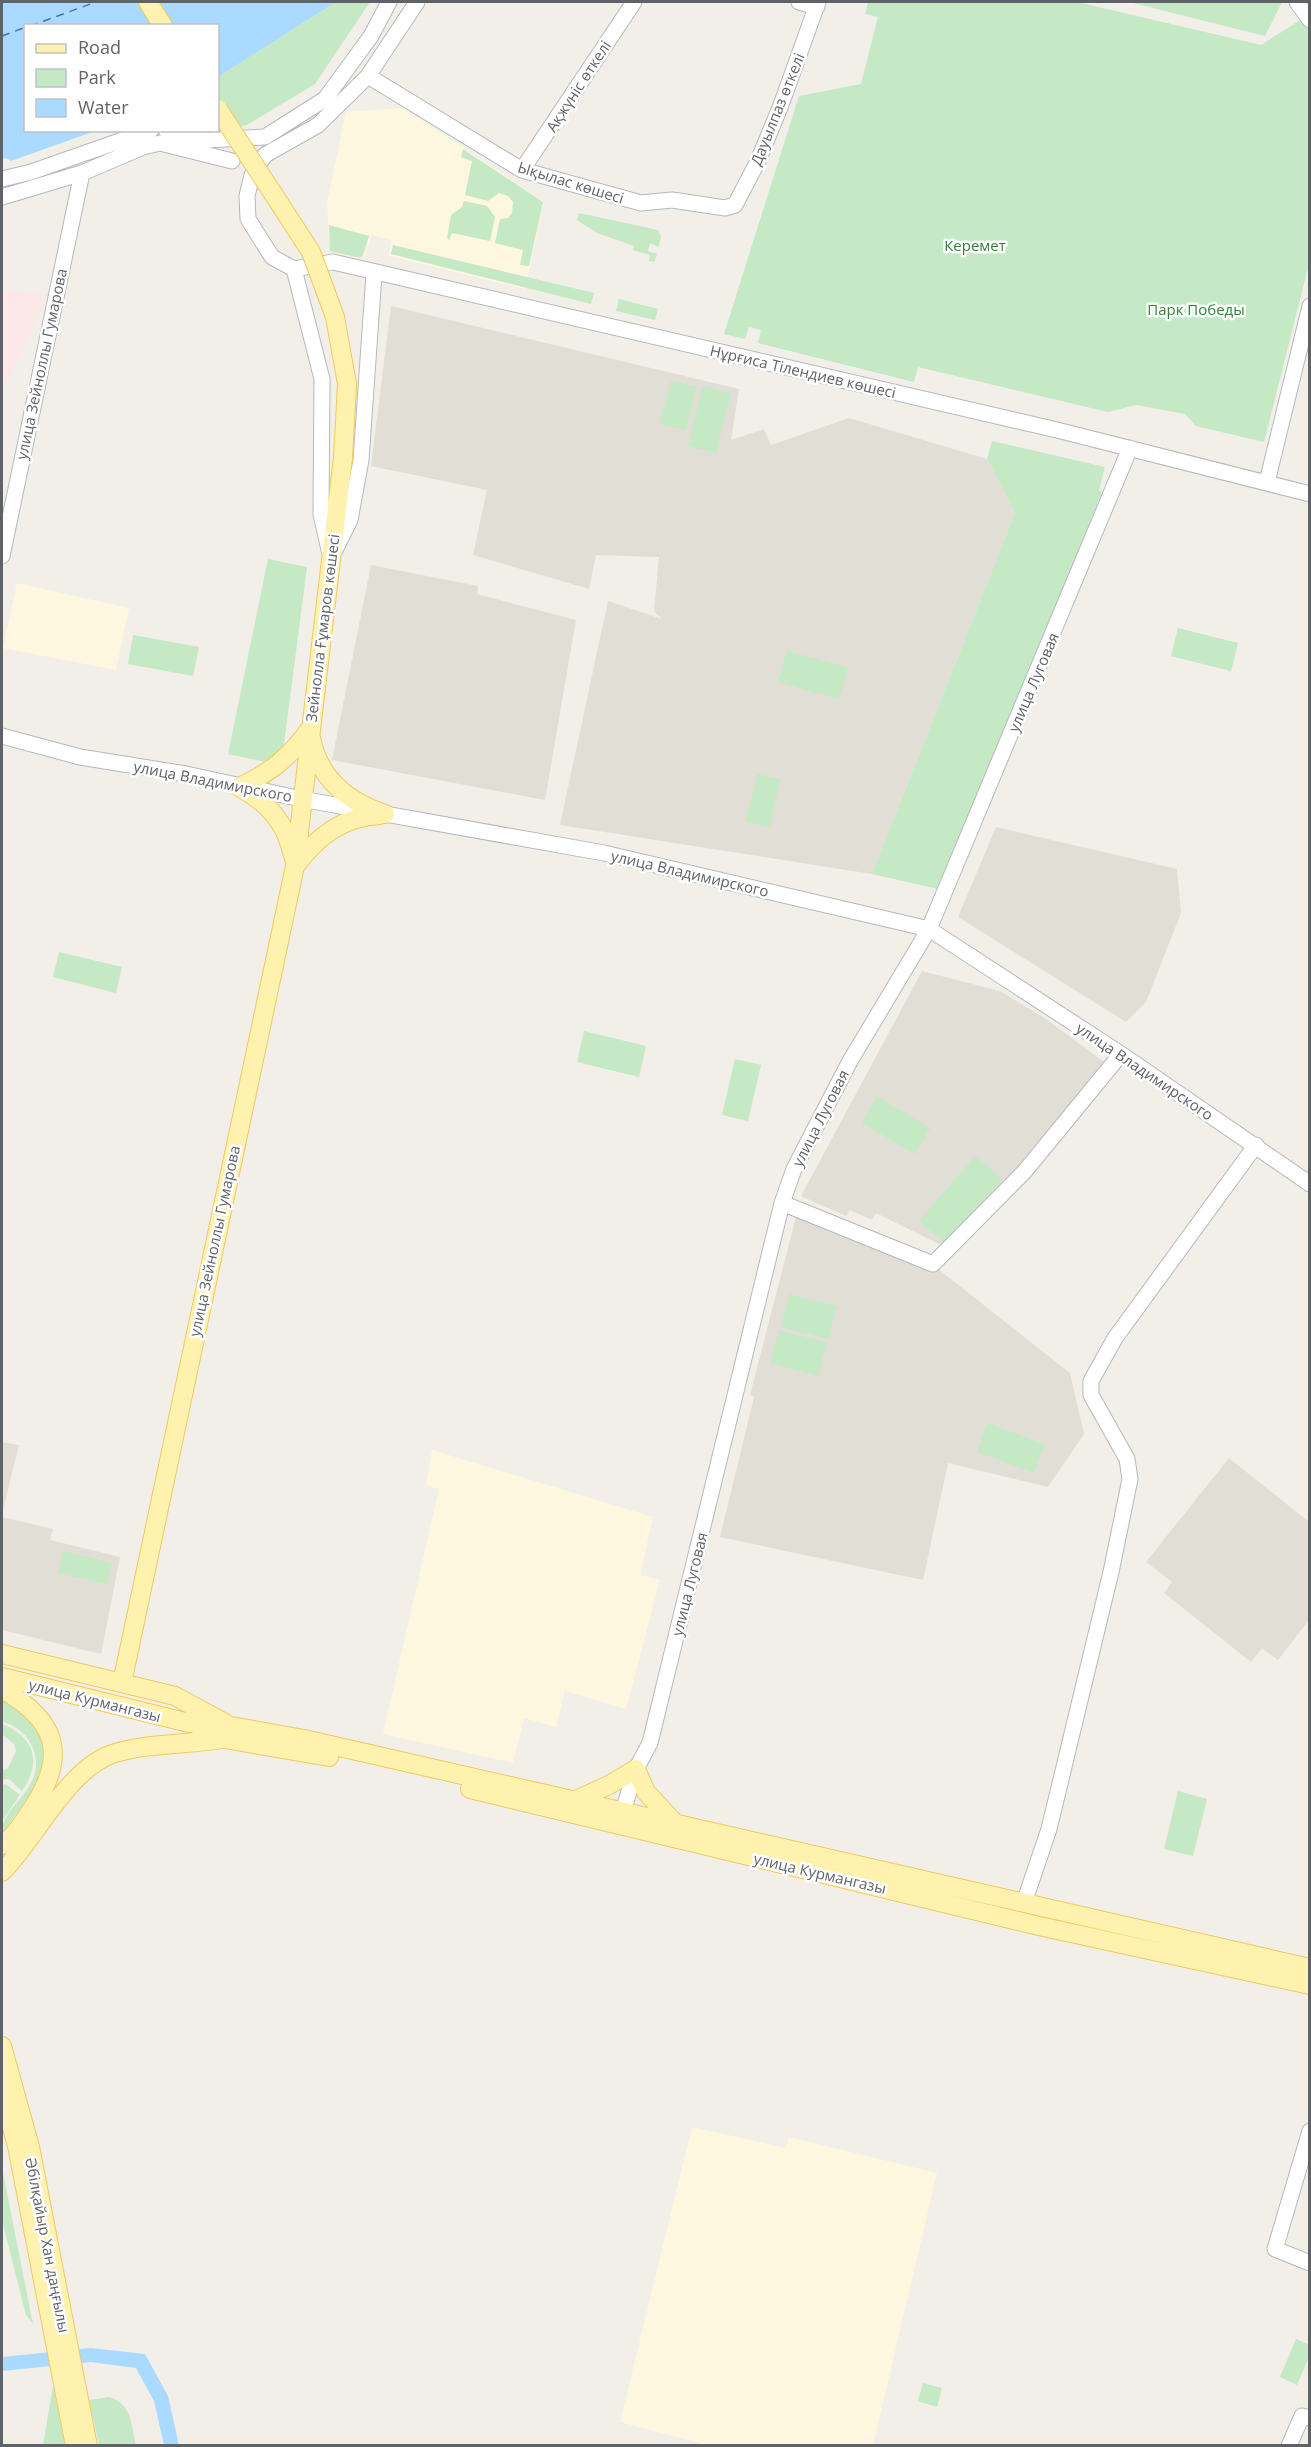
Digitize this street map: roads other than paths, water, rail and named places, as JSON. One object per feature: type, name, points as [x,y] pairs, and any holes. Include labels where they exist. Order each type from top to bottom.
[{"type":"main road","points":[[148,2],[162,24]]},
{"type":"main road","name":"Зейнолла Ғұмаров көшесі","points":[[219,111],[311,252],[335,317],[347,384],[343,458],[302,799]]},
{"type":"main road","points":[[239,787],[261,777],[282,763],[310,728]]},
{"type":"main road","points":[[310,728],[313,747],[331,782],[346,796],[365,808],[385,814]]},
{"type":"main road","points":[[239,787],[260,799],[277,816],[289,839],[295,866]]},
{"type":"main road","name":"улица Зейноллы Гумарова","points":[[122,1683],[295,866],[302,799]]},
{"type":"main road","points":[[295,866],[312,844],[333,827],[358,818],[385,814]]},
{"type":"main road","points":[[2,1654],[175,1696],[228,1732]]},
{"type":"main road","name":"улица Курмангазы","points":[[2,1677],[189,1723],[205,1733],[228,1732],[325,1750],[620,1818],[1039,1926],[1310,1985]]},
{"type":"main road","points":[[2,1689],[26,1703],[43,1720],[52,1742],[50,1774],[43,1792],[13,1838],[2,1845]]},
{"type":"main road","points":[[2,1884],[8,1865],[74,1782],[109,1755],[228,1732]]},
{"type":"main road","points":[[576,1800],[609,1785],[636,1768],[646,1791],[673,1821]]},
{"type":"main road","name":"улица Курмангазы","points":[[516,1794],[576,1800],[620,1818],[673,1821],[1310,1968]]},
{"type":"main road","name":"Әбілқайыр Хан даңғылы","points":[[2,2046],[30,2147],[68,2383],[75,2445]]},
{"type":"main road","name":"Әбілқайыр Хан даңғылы","points":[[2,2091],[57,2325]]},
{"type":"main road","name":"Әбілқайыр Хан даңғылы","points":[[68,2383],[88,2445]]},
{"type":"street","points":[[174,132],[207,140],[265,137],[325,99],[371,36],[389,2]]},
{"type":"street","points":[[331,557],[321,514],[322,379],[294,269],[272,257],[248,219],[247,196],[252,175],[265,155],[318,125],[368,76],[417,2]]},
{"type":"street","name":"Ақжүніс өткелі","points":[[522,170],[634,2]]},
{"type":"street","points":[[799,2],[817,4]]},
{"type":"street","points":[[1297,2],[1310,20]]},
{"type":"street","name":"Дауылпаз өткелі","points":[[725,208],[735,205],[758,161],[817,4]]},
{"type":"street","name":"Ықылас көшесі","points":[[368,76],[522,170],[641,203],[672,200],[725,208]]},
{"type":"street","points":[[2,179],[31,172],[145,132]]},
{"type":"street","points":[[2,197],[82,173],[143,147],[160,143],[232,161]]},
{"type":"street","name":"улица Зейноллы Гумарова","points":[[2,556],[82,173]]},
{"type":"street","name":"Нұрғиса Тілендиев көшесі","points":[[294,269],[333,262],[374,274],[1130,448],[1310,494]]},
{"type":"street","points":[[331,557],[350,520],[361,460],[374,274]]},
{"type":"street","points":[[1267,482],[1310,306]]},
{"type":"street","name":"улица Луговая","points":[[620,1818],[636,1768],[650,1743],[773,1250],[782,1203],[794,1169],[850,1061],[929,929],[1130,448]]},
{"type":"street","name":"улица Владимирского","points":[[2,736],[80,757],[186,774],[302,799],[604,853],[929,929],[1121,1054],[1310,1184]]},
{"type":"street","points":[[782,1203],[933,1264],[1025,1171],[1121,1054]]},
{"type":"street","points":[[1024,1903],[1049,1829],[1111,1572],[1130,1479],[1126,1459],[1091,1395],[1091,1381],[1115,1338],[1256,1145]]},
{"type":"street","points":[[1310,2131],[1275,2249],[1310,2263]]},
{"type":"street","points":[[1291,2442],[1302,2416],[1310,2418]]},
{"type":"water","points":[[2,2],[336,2],[219,76],[219,24],[24,24],[24,132],[92,132],[11,161],[6,158],[2,159]]},
{"type":"water","points":[[91,2348],[145,2354],[168,2396],[179,2445],[164,2445],[154,2401],[136,2368],[91,2362],[2,2371],[2,2357]]},
{"type":"park label","name":"Керемет","points":[[975,245]]},
{"type":"park label","name":"Парк Победы","points":[[1196,309]]}]
